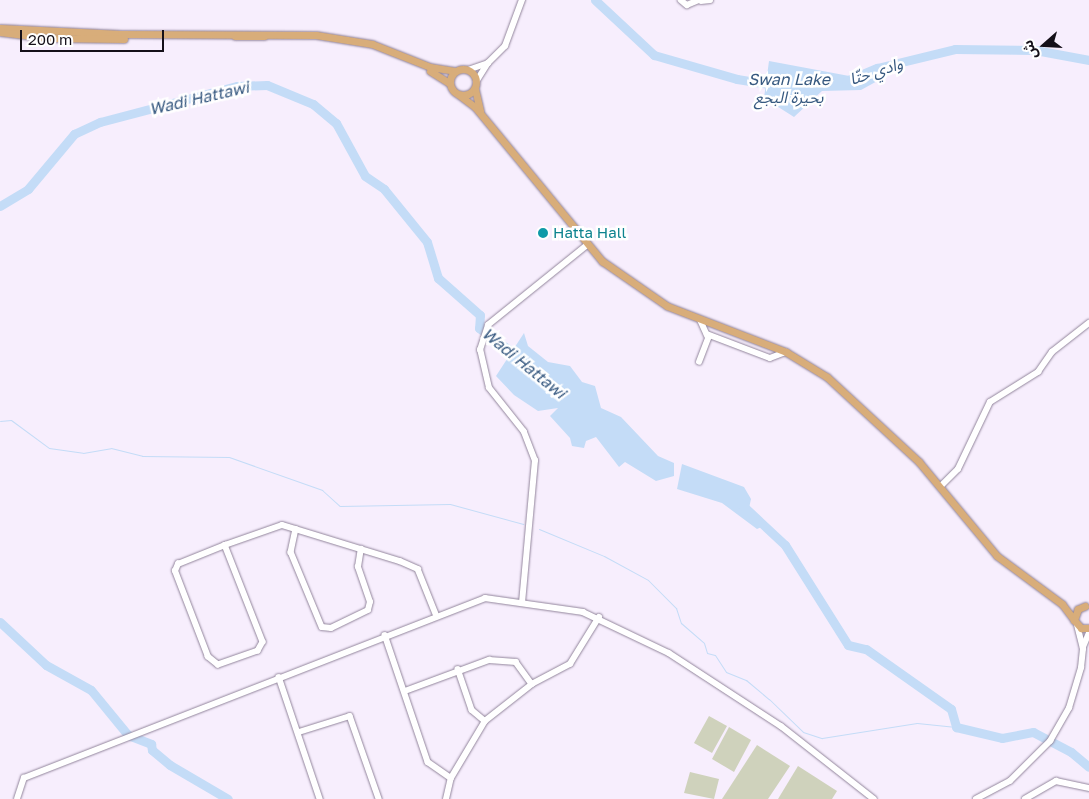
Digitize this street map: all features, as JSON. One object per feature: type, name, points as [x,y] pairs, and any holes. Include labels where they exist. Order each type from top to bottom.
[{"type":"main road","points":[[0,28],[121,34],[316,35],[372,44],[430,67],[455,71],[468,70],[475,85],[482,116]]},
{"type":"main road","points":[[0,32],[75,40],[314,39],[381,52],[449,83],[459,96],[482,116],[585,243],[649,296],[700,320],[786,352],[860,403],[940,487],[998,556],[1062,604],[1075,621],[1089,628]]},
{"type":"main road","points":[[449,83],[455,71]]},
{"type":"main road","points":[[459,96],[475,85]]},
{"type":"main road","points":[[1062,604],[1087,606]]},
{"type":"main road","points":[[1075,621],[1078,609],[1087,606]]},
{"type":"street","points":[[475,85],[488,63],[514,30],[522,0]]},
{"type":"street","points":[[681,0],[688,5],[710,0]]},
{"type":"street","points":[[468,70],[488,63]]},
{"type":"street","points":[[522,602],[535,461],[524,432],[489,388],[480,350],[488,325],[585,243]]},
{"type":"street","points":[[699,362],[707,334],[700,320]]},
{"type":"street","points":[[940,487],[958,469],[990,402],[1038,372],[1052,352],[1089,322]]},
{"type":"street","points":[[707,334],[770,358],[786,352]]},
{"type":"street","points":[[225,545],[263,642],[258,651],[218,665],[208,657],[175,570],[178,564],[225,545],[277,525],[362,549],[418,569],[436,614]]},
{"type":"street","points":[[296,529],[291,552],[322,627],[331,628],[368,610],[370,602],[358,567],[362,549]]},
{"type":"street","points":[[13,799],[24,778],[477,599],[522,602],[599,617],[731,691],[874,799]]},
{"type":"street","points":[[446,799],[451,778],[485,721],[532,684],[570,664],[599,617]]},
{"type":"street","points":[[1075,621],[1083,649]]},
{"type":"street","points":[[977,799],[1010,780],[1050,741],[1069,708],[1083,649],[1089,633]]},
{"type":"street","points":[[386,635],[432,769],[451,778]]},
{"type":"street","points":[[405,691],[478,662],[509,660],[522,667],[532,684]]},
{"type":"street","points":[[458,669],[472,710],[485,721]]},
{"type":"street","points":[[279,677],[320,799]]},
{"type":"street","points":[[298,732],[350,716],[379,799]]},
{"type":"street","points":[[1025,799],[1056,781],[1089,788]]},
{"type":"street","points":[[17,791],[17,799]]},
{"type":"green space","points":[[709,716],[727,726],[712,753],[694,743]]},
{"type":"green space","points":[[729,727],[751,740],[734,772],[712,759]]},
{"type":"green space","points":[[757,745],[790,766],[768,799],[722,799]]},
{"type":"green space","points":[[798,766],[837,791],[832,799],[778,799]]},
{"type":"green space","points":[[690,772],[719,779],[714,799],[684,793]]},
{"type":"water","name":"Swan Lake بحيرة البجع","points":[[769,61],[860,78],[890,74],[861,90],[822,91],[794,117],[764,98]]},
{"type":"water","points":[[524,333],[528,346],[548,362],[570,366],[582,382],[595,386],[601,408],[621,417],[658,456],[674,463],[674,476],[656,481],[625,462],[619,467],[596,437],[586,441],[584,448],[572,446],[570,438],[550,416],[558,408],[538,411],[514,395],[496,376]]},
{"type":"water","points":[[682,464],[744,487],[751,499],[748,513],[764,526],[757,529],[722,503],[677,489]]},
{"type":"waterway","name":"وادي حتّا","points":[[595,0],[654,55],[737,79],[776,85]]},
{"type":"waterway","name":"وادي حتّا","points":[[846,81],[877,68],[955,49],[1035,50],[1089,60]]},
{"type":"waterway","name":"Wadi Hattawi","points":[[0,206],[28,189],[74,134],[100,122],[237,86],[267,85],[313,104],[336,123],[365,176],[384,189],[427,242],[438,278],[480,315],[479,328],[522,359]]},
{"type":"waterway","points":[[0,421],[11,420],[49,448],[83,453],[111,448],[142,456],[229,457],[322,490],[340,506],[450,504],[523,524]]},
{"type":"waterway","name":"Wadi Hattawi","points":[[739,502],[785,545],[848,645],[866,649],[951,709],[956,727],[1002,738],[1033,732],[1071,752],[1089,767]]},
{"type":"waterway","points":[[539,529],[604,556],[648,580],[676,608],[681,623],[704,643],[707,653],[715,655],[726,672],[746,680],[803,732],[822,738],[917,723],[956,727]]},
{"type":"waterway","points":[[0,622],[46,665],[91,690],[128,735],[151,744],[152,750],[170,765],[228,799]]},
{"type":"place","name":"Hatta Hall","points":[[543,233]]}]
